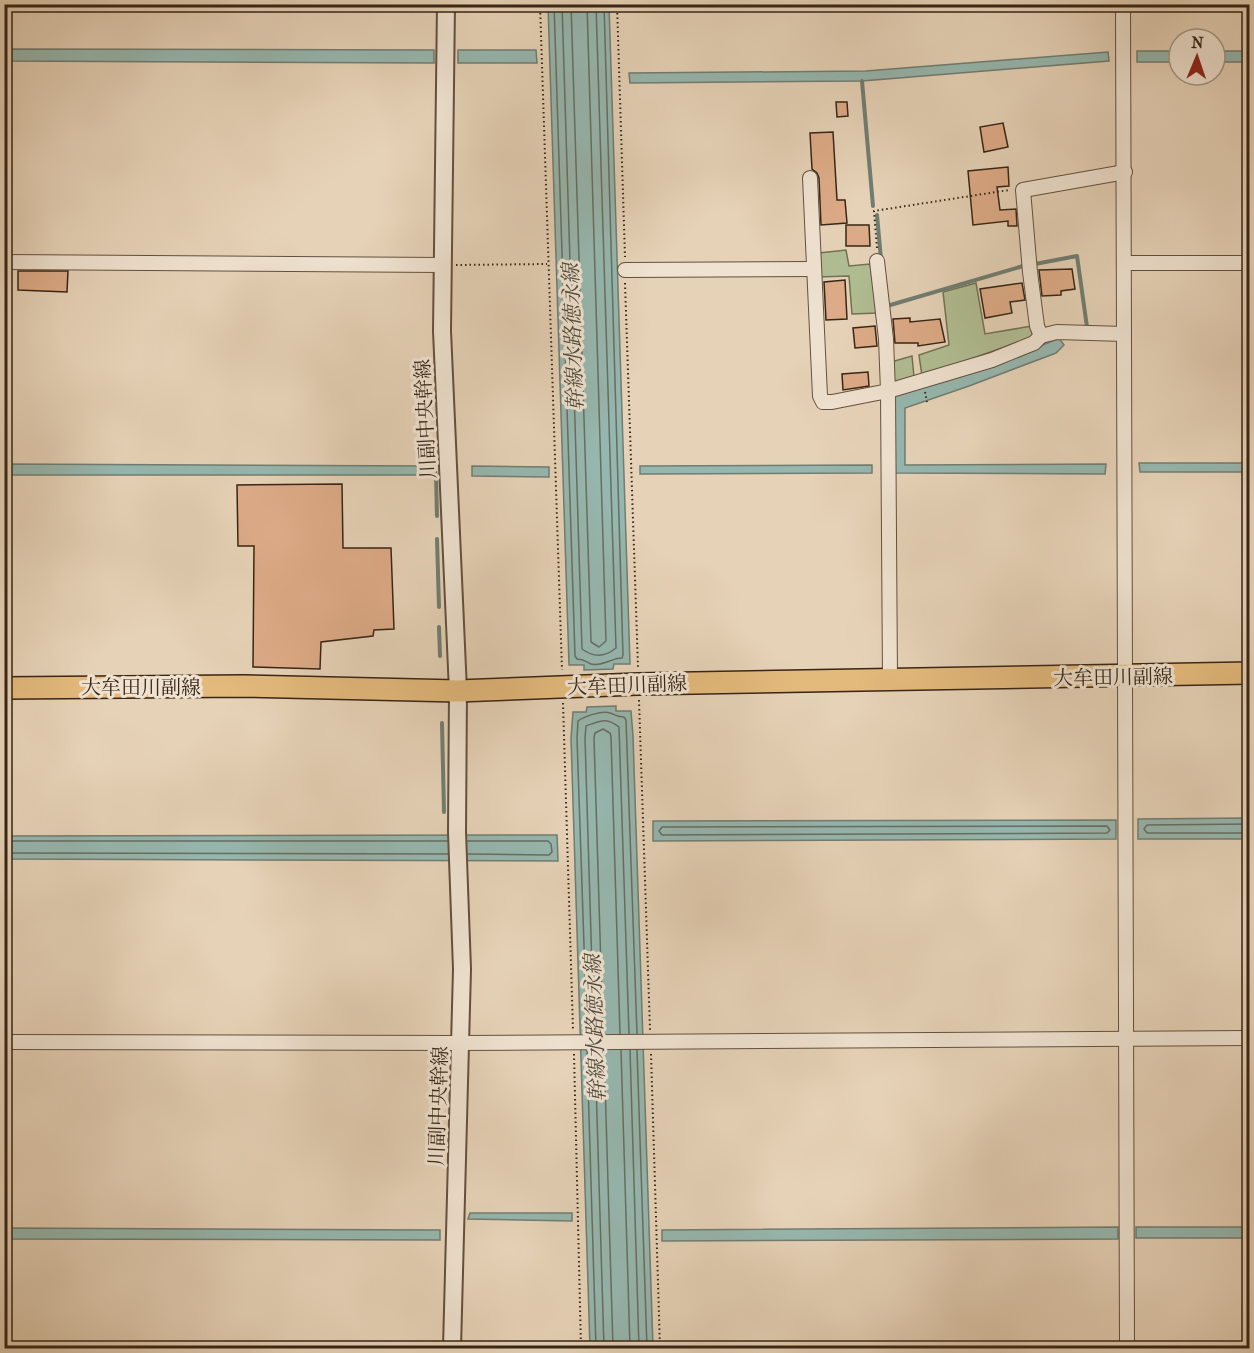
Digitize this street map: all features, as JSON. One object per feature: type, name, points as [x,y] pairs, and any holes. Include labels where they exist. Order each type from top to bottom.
[{"type":"main road","name":"大牟田川副線","points":[[4,688],[244,686],[458,691],[638,684],[1250,674]]},
{"type":"street","name":"川副中央幹線","points":[[446,4],[441,265],[442,331],[458,691],[457,865],[462,969],[452,1348]]},
{"type":"street","points":[[1123,4],[1127,1348]]},
{"type":"street","points":[[1041,336],[1037,326],[1030,272],[1023,190],[1125,172]]},
{"type":"street","points":[[810,178],[820,396],[823,402],[888,391],[992,360],[1034,343],[1041,336],[1057,332],[1124,334]]},
{"type":"street","points":[[875,256],[886,339],[888,391],[890,680]]},
{"type":"street","points":[[4,262],[441,265]]},
{"type":"street","points":[[1124,263],[1250,263]]},
{"type":"street","points":[[625,270],[813,269]]},
{"type":"street","points":[[4,1042],[460,1043],[1250,1038]]},
{"type":"path","points":[[540,4],[574,1042],[581,1348]]},
{"type":"path","points":[[617,4],[660,1348]]},
{"type":"path","points":[[875,256],[878,248],[874,211],[1017,189],[1023,190]]},
{"type":"path","points":[[441,265],[548,264]]},
{"type":"green space","points":[[846,250],[849,266],[870,264],[878,313],[852,314],[849,276],[817,277],[819,253]]},
{"type":"green space","points":[[976,283],[985,334],[1032,326],[1033,337],[922,376],[919,355],[949,345],[943,292]]},
{"type":"green space","points":[[912,356],[914,377],[893,384],[891,362]]},
{"type":"water","name":"幹線水路徳永線","points":[[548,5],[609,5],[630,664],[614,664],[613,669],[584,670],[584,665],[569,665]]},
{"type":"water","points":[[5,49],[434,50],[434,63],[5,61]]},
{"type":"water","points":[[458,50],[536,50],[537,63],[458,63]]},
{"type":"water","points":[[1137,51],[1167,51],[1167,62],[1137,62]]},
{"type":"water","points":[[1227,51],[1249,51],[1249,62],[1227,62]]},
{"type":"water","points":[[1108,52],[1109,61],[862,81],[630,83],[629,73],[866,71]]},
{"type":"water","points":[[1059,338],[1064,345],[1056,353],[905,408],[905,465],[1106,464],[1105,474],[894,473],[895,396],[996,365]]},
{"type":"water","points":[[1139,463],[1249,463],[1249,472],[1140,472]]},
{"type":"water","points":[[5,464],[435,466],[437,475],[5,475]]},
{"type":"water","points":[[872,465],[872,473],[640,474],[640,466]]},
{"type":"water","points":[[472,466],[549,467],[549,477],[472,476]]},
{"type":"water","name":"幹線水路徳永線","points":[[616,706],[616,711],[631,711],[633,736],[653,1348],[590,1348],[571,738],[573,712],[586,712],[587,707]]},
{"type":"water","points":[[1249,818],[1249,839],[1138,839],[1138,819]]},
{"type":"water","points":[[1116,820],[1116,839],[653,841],[653,821]]},
{"type":"water","points":[[557,835],[558,861],[5,859],[5,836]]},
{"type":"water","points":[[470,1213],[572,1213],[572,1221],[468,1219]]},
{"type":"water","points":[[1118,1227],[1118,1239],[662,1241],[662,1230]]},
{"type":"water","points":[[1136,1227],[1249,1227],[1249,1238],[1136,1238]]},
{"type":"water","points":[[5,1228],[440,1230],[440,1240],[5,1239]]},
{"type":"building","points":[[836,102],[847,102],[848,116],[837,117]]},
{"type":"building","points":[[1003,123],[1008,147],[984,152],[980,127]]},
{"type":"building","points":[[833,132],[837,200],[845,200],[847,223],[821,225],[819,178],[812,169],[810,133]]},
{"type":"building","points":[[1008,167],[1009,186],[997,187],[1000,210],[1016,209],[1017,226],[1008,226],[1008,221],[973,225],[968,171]]},
{"type":"building","points":[[846,225],[869,225],[870,246],[846,246]]},
{"type":"building","points":[[1072,269],[1075,289],[1061,291],[1061,295],[1042,296],[1039,270]]},
{"type":"building","points":[[18,271],[68,271],[67,292],[18,290]]},
{"type":"building","points":[[845,280],[847,319],[826,320],[824,282]]},
{"type":"building","points":[[1022,283],[1025,300],[1010,302],[1012,313],[985,318],[980,289]]},
{"type":"building","points":[[910,318],[910,322],[940,319],[945,342],[918,346],[918,343],[895,343],[893,319]]},
{"type":"building","points":[[875,326],[877,346],[855,348],[853,328]]},
{"type":"building","points":[[868,372],[869,386],[843,390],[842,374]]},
{"type":"building","points":[[342,484],[343,548],[391,548],[394,629],[374,630],[373,636],[321,642],[320,669],[253,667],[254,546],[238,546],[237,485]]},
{"type":"waterway","points":[[862,81],[873,206]]},
{"type":"waterway","points":[[877,215],[881,259]]},
{"type":"waterway","points":[[1035,264],[1077,256],[1087,327]]},
{"type":"waterway","points":[[887,306],[1023,266]]},
{"type":"waterway","points":[[436,475],[437,516]]},
{"type":"waterway","points":[[437,539],[439,607]]},
{"type":"waterway","points":[[439,627],[440,656]]},
{"type":"waterway","points":[[442,723],[444,812]]}]
